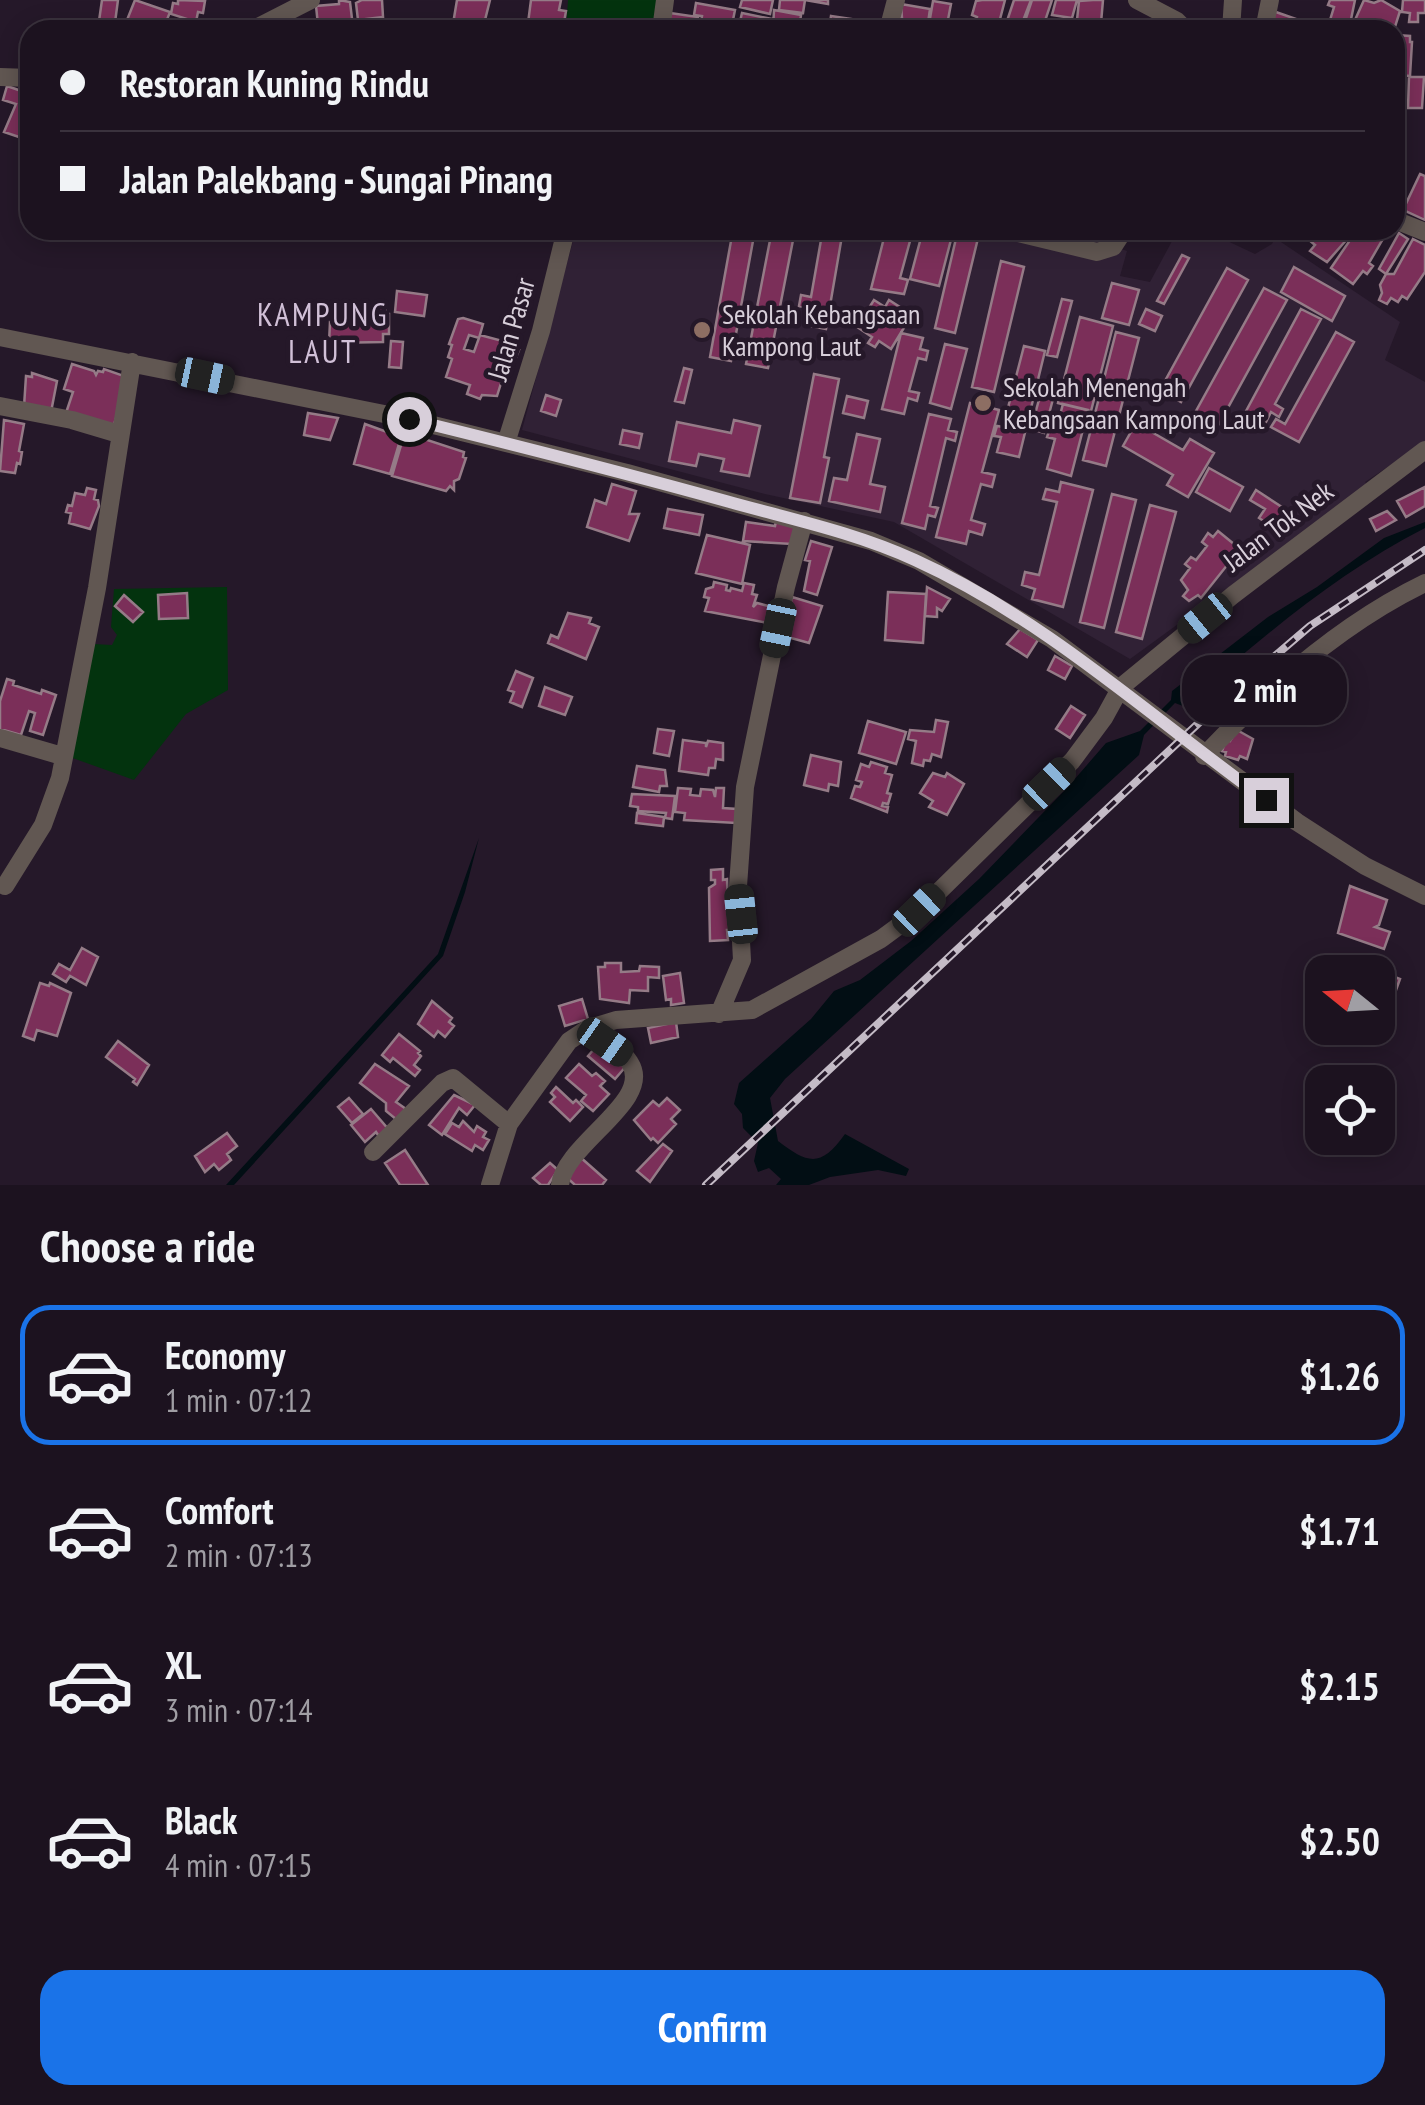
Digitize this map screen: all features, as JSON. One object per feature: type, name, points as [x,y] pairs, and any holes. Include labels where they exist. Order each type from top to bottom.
[{"type":"street","points":[[272,20],[311,0]]},
{"type":"street","points":[[1137,0],[1175,20]]},
{"type":"street","name":"Jalan Pasar","points":[[506,443],[541,331],[564,240]]},
{"type":"street","points":[[1047,240],[1097,252],[1113,247],[1118,240]]},
{"type":"street","points":[[0,337],[337,403],[506,443],[872,541],[918,561],[1052,639],[1140,702],[1198,751],[1365,866],[1425,896]]},
{"type":"street","points":[[5,886],[43,826],[58,788],[97,588],[132,362]]},
{"type":"street","points":[[0,406],[119,434]]},
{"type":"street","name":"Jalan Tok Nek","points":[[587,1029],[616,1020],[752,1010],[858,954],[919,910],[1072,761],[1121,688],[1232,595],[1425,450]]},
{"type":"street","points":[[719,1014],[742,960],[738,886],[745,786],[786,587],[804,521]]},
{"type":"street","points":[[1198,751],[1328,644],[1390,600],[1425,583]]},
{"type":"street","points":[[0,738],[62,756]]},
{"type":"street","points":[[490,1185],[509,1124],[569,1041],[587,1029],[624,1054],[636,1076],[634,1088],[576,1151],[562,1172],[560,1185]]},
{"type":"street","points":[[374,1152],[442,1083],[453,1078],[509,1124]]},
{"type":"shaded area","points":[[573,240],[1094,240],[1127,251],[1120,276],[1150,282],[1173,240],[1225,240],[1255,254],[1278,240],[1400,322],[1385,360],[1425,382],[1425,442],[1365,482],[1368,486],[1130,659],[894,522],[765,494],[522,430]]},
{"type":"shaded area","points":[[1425,522],[1425,528],[1360,566],[1299,610],[1183,706],[1175,703],[1144,735],[1139,755],[785,1079],[770,1098],[778,1141],[798,1154],[821,1157],[845,1134],[909,1169],[906,1176],[878,1170],[830,1177],[809,1185],[776,1185],[781,1179],[769,1168],[758,1172],[754,1161],[758,1143],[743,1128],[742,1114],[734,1104],[739,1083],[811,1019],[834,991],[860,980],[911,941],[979,879],[1106,743],[1140,731],[1171,700],[1172,691],[1268,617],[1384,538]]},
{"type":"shaded area","points":[[479,838],[443,956],[234,1185],[226,1185],[438,954]]},
{"type":"green space","points":[[568,0],[662,0],[659,20],[567,20]]},
{"type":"green space","points":[[227,587],[228,690],[186,714],[134,780],[67,756],[93,644],[112,645],[117,635],[111,627],[114,589]]},
{"type":"building","points":[[102,0],[118,0],[115,20],[99,20]]},
{"type":"building","points":[[135,0],[170,12],[167,20],[127,20]]},
{"type":"building","points":[[178,0],[205,1],[203,13],[198,12],[196,20],[171,14],[173,3],[178,4]]},
{"type":"building","points":[[339,0],[350,2],[352,20],[317,20],[316,6],[339,4]]},
{"type":"building","points":[[382,0],[383,17],[358,20],[356,3]]},
{"type":"building","points":[[457,0],[490,0],[485,20],[454,20]]},
{"type":"building","points":[[531,0],[561,0],[559,10],[566,11],[564,20],[528,20]]},
{"type":"building","points":[[742,0],[773,0],[770,14],[740,7]]},
{"type":"building","points":[[780,0],[805,0],[803,13],[779,10]]},
{"type":"building","points":[[1005,0],[1000,20],[976,20],[972,15],[976,1]]},
{"type":"building","points":[[1014,0],[1031,0],[1023,20],[1007,20]]},
{"type":"building","points":[[1032,0],[1052,0],[1045,20],[1025,20]]},
{"type":"building","points":[[1056,0],[1077,0],[1072,18],[1052,15]]},
{"type":"building","points":[[1103,0],[1101,20],[1077,20],[1079,1]]},
{"type":"building","points":[[1330,0],[1355,0],[1351,20],[1330,20],[1334,7],[1328,5]]},
{"type":"building","points":[[1364,0],[1381,0],[1400,11],[1397,20],[1355,20]]},
{"type":"building","points":[[1403,0],[1425,0],[1425,13],[1418,13],[1418,22],[1409,22],[1410,13],[1402,12]]},
{"type":"building","points":[[933,1],[951,4],[948,20],[930,20]]},
{"type":"building","points":[[696,3],[735,10],[733,20],[701,20],[702,16],[694,15]]},
{"type":"building","points":[[901,4],[930,9],[928,20],[898,20],[902,18]]},
{"type":"building","points":[[774,10],[801,15],[800,20],[774,20]]},
{"type":"building","points":[[1273,11],[1299,20],[1270,20]]},
{"type":"building","points":[[670,13],[698,17],[698,20],[669,20]]},
{"type":"building","points":[[742,13],[772,19],[772,20],[740,20]]},
{"type":"building","points":[[1405,36],[1410,36],[1412,42],[1410,76],[1405,76]]},
{"type":"building","points":[[1409,77],[1424,77],[1422,108],[1408,108]]},
{"type":"building","points":[[7,86],[20,91],[19,137],[4,132],[16,104],[3,100]]},
{"type":"building","points":[[1420,174],[1425,176],[1425,220],[1405,211]]},
{"type":"building","points":[[1408,239],[1386,274],[1379,269],[1395,240]]},
{"type":"building","points":[[1413,239],[1425,245],[1425,272],[1407,299],[1402,296],[1398,302],[1391,298],[1387,304],[1379,300],[1380,285],[1386,274],[1394,274]]},
{"type":"building","points":[[731,240],[753,240],[731,361],[710,357]]},
{"type":"building","points":[[770,240],[793,240],[768,368],[746,364]]},
{"type":"building","points":[[821,240],[841,240],[826,329],[805,325],[808,308],[799,306],[801,295],[811,297]]},
{"type":"building","points":[[883,240],[910,240],[900,278],[908,280],[904,294],[871,289]]},
{"type":"building","points":[[920,240],[951,240],[939,286],[910,279]]},
{"type":"building","points":[[956,240],[978,240],[955,333],[935,328]]},
{"type":"building","points":[[1309,240],[1346,240],[1327,262],[1310,251],[1315,245]]},
{"type":"building","points":[[1350,240],[1382,240],[1369,263],[1373,266],[1353,284],[1331,268]]},
{"type":"building","points":[[1182,255],[1189,258],[1164,304],[1157,301]]},
{"type":"building","points":[[1001,261],[1024,267],[994,392],[972,387]]},
{"type":"building","points":[[1294,267],[1345,296],[1332,321],[1281,292]]},
{"type":"building","points":[[1227,268],[1248,280],[1181,402],[1160,390]]},
{"type":"building","points":[[1112,283],[1139,290],[1129,325],[1102,318]]},
{"type":"building","points":[[1264,288],[1287,300],[1219,424],[1196,411]]},
{"type":"building","points":[[397,291],[427,295],[424,316],[395,312]]},
{"type":"building","points":[[1062,299],[1072,301],[1057,357],[1047,355]]},
{"type":"building","points":[[874,300],[885,307],[889,300],[906,311],[899,322],[905,326],[891,349],[879,341],[875,347],[868,343],[872,337],[857,327]]},
{"type":"building","points":[[341,305],[386,307],[389,334],[383,334],[383,342],[329,343],[330,322],[337,322]]},
{"type":"building","points":[[1146,309],[1162,316],[1155,331],[1139,324]]},
{"type":"building","points":[[1301,309],[1321,319],[1275,404],[1283,409],[1279,417],[1271,412],[1265,424],[1245,413]]},
{"type":"building","points":[[1080,317],[1113,326],[1091,411],[1058,403]]},
{"type":"building","points":[[458,319],[483,324],[479,337],[514,344],[513,348],[519,350],[514,363],[508,361],[497,396],[482,395],[480,399],[467,394],[470,385],[446,377],[452,359],[448,357],[452,345],[449,344]],"holes":[[[469,335],[479,338],[474,352],[464,349]]]},
{"type":"building","points":[[1116,332],[1139,338],[1106,466],[1083,460]]},
{"type":"building","points":[[1336,332],[1354,342],[1299,442],[1271,427],[1276,419],[1285,424]]},
{"type":"building","points":[[901,333],[923,338],[920,349],[928,351],[926,360],[918,358],[909,391],[919,393],[917,401],[908,398],[904,414],[882,409]]},
{"type":"building","points":[[391,341],[403,342],[401,368],[389,367]]},
{"type":"building","points":[[945,344],[967,349],[951,409],[930,403]]},
{"type":"building","points":[[1024,346],[1045,351],[1019,457],[997,452],[1001,437],[994,436],[997,426],[1003,427]]},
{"type":"building","points":[[72,364],[96,375],[104,369],[124,376],[123,395],[112,431],[65,416],[73,392],[64,389]]},
{"type":"building","points":[[684,368],[692,370],[684,403],[675,401]]},
{"type":"building","points":[[32,373],[57,381],[51,412],[24,407],[26,376],[32,377]]},
{"type":"building","points":[[814,374],[839,379],[824,457],[829,458],[820,503],[790,498]]},
{"type":"building","points":[[546,395],[561,400],[556,416],[541,411]]},
{"type":"building","points":[[847,396],[868,401],[864,418],[843,413]]},
{"type":"building","points":[[1040,396],[1053,399],[1044,433],[1031,429]]},
{"type":"building","points":[[970,403],[999,410],[982,472],[995,475],[992,487],[981,484],[971,520],[985,524],[982,535],[969,531],[966,544],[936,537]]},
{"type":"building","points":[[1063,404],[1088,410],[1071,476],[1047,469],[1055,439],[1047,437],[1050,428],[1056,430]]},
{"type":"building","points":[[308,413],[338,418],[330,440],[304,435]]},
{"type":"building","points":[[929,414],[951,419],[948,430],[957,432],[955,441],[946,438],[930,506],[938,508],[935,517],[928,515],[925,529],[902,523]]},
{"type":"building","points":[[4,420],[24,424],[20,464],[17,463],[15,473],[0,471]]},
{"type":"building","points":[[734,420],[760,426],[749,476],[721,471],[724,459],[699,454],[696,466],[669,461],[677,422],[731,433]]},
{"type":"building","points":[[1136,423],[1183,450],[1190,439],[1214,453],[1188,497],[1167,485],[1173,475],[1123,446]]},
{"type":"building","points":[[365,424],[401,437],[390,474],[354,464]]},
{"type":"building","points":[[415,430],[423,432],[421,438],[464,452],[466,458],[459,479],[454,481],[454,490],[450,486],[446,491],[392,476],[404,435],[413,438]]},
{"type":"building","points":[[623,430],[642,434],[639,448],[620,444]]},
{"type":"building","points":[[857,434],[880,439],[870,484],[885,487],[880,512],[829,501],[834,478],[847,480]]},
{"type":"building","points":[[1209,468],[1243,487],[1230,511],[1196,492]]},
{"type":"building","points":[[1061,482],[1093,490],[1063,607],[1032,599],[1035,589],[1022,585],[1025,572],[1039,575],[1057,502],[1043,499],[1046,489],[1059,492]]},
{"type":"building","points":[[612,484],[636,491],[629,514],[639,514],[629,541],[587,527],[595,500],[606,504]]},
{"type":"building","points":[[1425,487],[1425,506],[1406,517],[1397,501]]},
{"type":"building","points":[[87,488],[96,490],[94,499],[99,506],[90,529],[69,523],[71,513],[66,512],[75,493],[85,495]]},
{"type":"building","points":[[1256,490],[1294,515],[1282,533],[1259,518],[1265,509],[1250,500]]},
{"type":"building","points":[[1112,494],[1136,500],[1104,628],[1080,622]]},
{"type":"building","points":[[1150,505],[1176,512],[1142,639],[1116,632]]},
{"type":"building","points":[[668,509],[703,515],[699,535],[664,528]]},
{"type":"building","points":[[1387,511],[1396,520],[1376,531],[1370,519]]},
{"type":"building","points":[[776,521],[797,523],[792,544],[743,541],[746,522],[775,526]]},
{"type":"building","points":[[1218,531],[1240,549],[1201,598],[1198,595],[1189,601],[1183,596],[1188,590],[1181,580],[1190,568],[1185,564],[1191,557],[1196,560],[1207,546],[1202,542],[1208,533],[1213,537]]},
{"type":"building","points":[[707,535],[750,545],[742,584],[696,573]]},
{"type":"building","points":[[811,541],[832,547],[817,595],[804,591],[810,561],[805,560]]},
{"type":"building","points":[[714,582],[727,585],[726,590],[730,591],[742,591],[744,583],[754,585],[752,594],[757,595],[753,607],[757,603],[772,607],[768,623],[705,611],[709,598],[704,597],[706,589],[713,587]]},
{"type":"building","points":[[927,587],[950,599],[942,611],[937,608],[937,617],[925,616]]},
{"type":"building","points":[[888,592],[926,594],[923,643],[885,640]]},
{"type":"building","points":[[187,593],[188,618],[159,619],[158,595]]},
{"type":"building","points":[[124,595],[143,612],[133,622],[115,606]]},
{"type":"building","points":[[792,597],[822,606],[809,643],[784,636]]},
{"type":"building","points":[[568,613],[591,618],[589,623],[599,627],[586,659],[548,643],[551,635],[558,638]]},
{"type":"building","points":[[1020,629],[1038,640],[1027,657],[1007,644]]},
{"type":"building","points":[[1055,656],[1072,666],[1065,679],[1048,670]]},
{"type":"building","points":[[516,671],[533,678],[522,707],[510,702],[514,692],[508,690]]},
{"type":"building","points":[[7,679],[14,681],[13,685],[56,695],[43,735],[30,731],[35,713],[29,711],[21,735],[0,729],[0,701]]},
{"type":"building","points":[[545,687],[572,697],[565,715],[539,706]]},
{"type":"building","points":[[1071,706],[1085,715],[1070,738],[1056,729]]},
{"type":"building","points":[[936,720],[948,722],[941,757],[932,754],[923,766],[912,763],[916,741],[908,739],[910,730],[934,732]]},
{"type":"building","points":[[868,721],[906,732],[896,764],[859,753]]},
{"type":"building","points":[[658,729],[674,731],[669,756],[654,753]]},
{"type":"building","points":[[1237,730],[1253,739],[1247,759],[1225,756],[1222,751],[1226,740],[1230,741]]},
{"type":"building","points":[[683,740],[706,743],[706,747],[708,741],[723,743],[723,760],[716,759],[715,768],[709,768],[708,775],[679,771]]},
{"type":"building","points":[[811,755],[841,762],[838,786],[829,784],[828,791],[804,785]]},
{"type":"building","points":[[871,762],[887,767],[885,773],[892,775],[888,804],[882,806],[888,807],[887,812],[851,798],[855,786],[860,787],[862,782],[856,780],[861,764],[869,767]]},
{"type":"building","points":[[637,766],[665,770],[667,786],[660,786],[659,792],[633,787]]},
{"type":"building","points":[[933,773],[945,777],[947,773],[964,784],[947,815],[929,807],[933,801],[920,793]]},
{"type":"building","points":[[678,788],[691,789],[690,795],[700,796],[701,789],[713,790],[715,797],[716,788],[724,788],[723,808],[737,809],[736,823],[684,820],[685,813],[675,812]]},
{"type":"building","points":[[632,794],[675,796],[672,819],[665,818],[666,813],[638,811],[638,807],[630,806]]},
{"type":"building","points":[[637,813],[664,817],[663,826],[636,823]]},
{"type":"building","points":[[723,869],[728,909],[735,909],[736,930],[727,930],[728,940],[710,941],[709,888],[715,884],[711,870]]},
{"type":"building","points":[[1350,886],[1387,900],[1375,927],[1390,932],[1384,949],[1338,933]]},
{"type":"building","points":[[82,948],[98,957],[86,985],[70,976],[66,982],[53,974],[59,964],[70,970]]},
{"type":"building","points":[[605,963],[621,963],[621,972],[639,971],[640,966],[659,967],[659,978],[648,977],[648,991],[630,990],[629,1003],[600,999],[598,967],[605,967]]},
{"type":"building","points":[[680,973],[684,1003],[671,1005],[671,999],[666,1000],[663,976]]},
{"type":"building","points":[[40,983],[50,983],[71,993],[57,1036],[37,1030],[34,1040],[23,1036]]},
{"type":"building","points":[[582,999],[588,1019],[565,1026],[559,1006]]},
{"type":"building","points":[[432,1001],[452,1018],[449,1022],[454,1026],[445,1037],[438,1031],[434,1037],[418,1024]]},
{"type":"building","points":[[676,1022],[678,1037],[651,1043],[648,1028]]},
{"type":"building","points":[[399,1034],[420,1051],[414,1065],[420,1070],[415,1076],[393,1058],[390,1062],[382,1055]]},
{"type":"building","points":[[118,1041],[149,1065],[137,1085],[135,1079],[106,1057]]},
{"type":"building","points":[[600,1042],[627,1065],[615,1079],[588,1056]]},
{"type":"building","points":[[375,1064],[409,1086],[396,1102],[406,1109],[397,1120],[386,1111],[386,1103],[360,1083]]},
{"type":"building","points":[[579,1064],[605,1081],[600,1086],[609,1094],[593,1111],[581,1101],[586,1095],[566,1078]]},
{"type":"building","points":[[556,1087],[583,1107],[570,1121],[550,1102]]},
{"type":"building","points":[[454,1095],[475,1105],[467,1115],[459,1108],[442,1135],[429,1125]]},
{"type":"building","points":[[349,1098],[363,1114],[352,1123],[338,1107]]},
{"type":"building","points":[[667,1098],[680,1110],[671,1119],[676,1124],[658,1143],[634,1120],[653,1101],[659,1106]]},
{"type":"building","points":[[371,1109],[389,1130],[380,1138],[376,1132],[365,1142],[351,1125]]},
{"type":"building","points":[[463,1121],[474,1132],[477,1126],[486,1132],[483,1137],[489,1140],[483,1150],[475,1145],[472,1151],[445,1134],[452,1123],[459,1127]]},
{"type":"building","points":[[227,1133],[237,1146],[227,1154],[231,1160],[219,1170],[214,1164],[205,1172],[195,1156]]},
{"type":"building","points":[[663,1144],[672,1151],[650,1182],[637,1171]]},
{"type":"building","points":[[405,1150],[428,1185],[400,1185],[385,1163]]},
{"type":"building","points":[[579,1156],[606,1180],[602,1185],[575,1185],[563,1174]]},
{"type":"building","points":[[550,1163],[558,1170],[548,1185],[541,1185],[533,1178]]},
{"type":"railway","points":[[706,1185],[1219,704],[1310,626],[1425,550]]},
{"type":"place","name":"Sekolah Kebangsaan Kampong Laut","points":[[702,330]]},
{"type":"place","name":"Sekolah Menengah Kebangsaan Kampong Laut","points":[[983,403]]},
{"type":"district","name":"KAMPUNG LAUT","points":[[323,334]]},
{"type":"route","points":[[409,419],[832,528],[918,561],[1052,639],[1266,800]]}]
